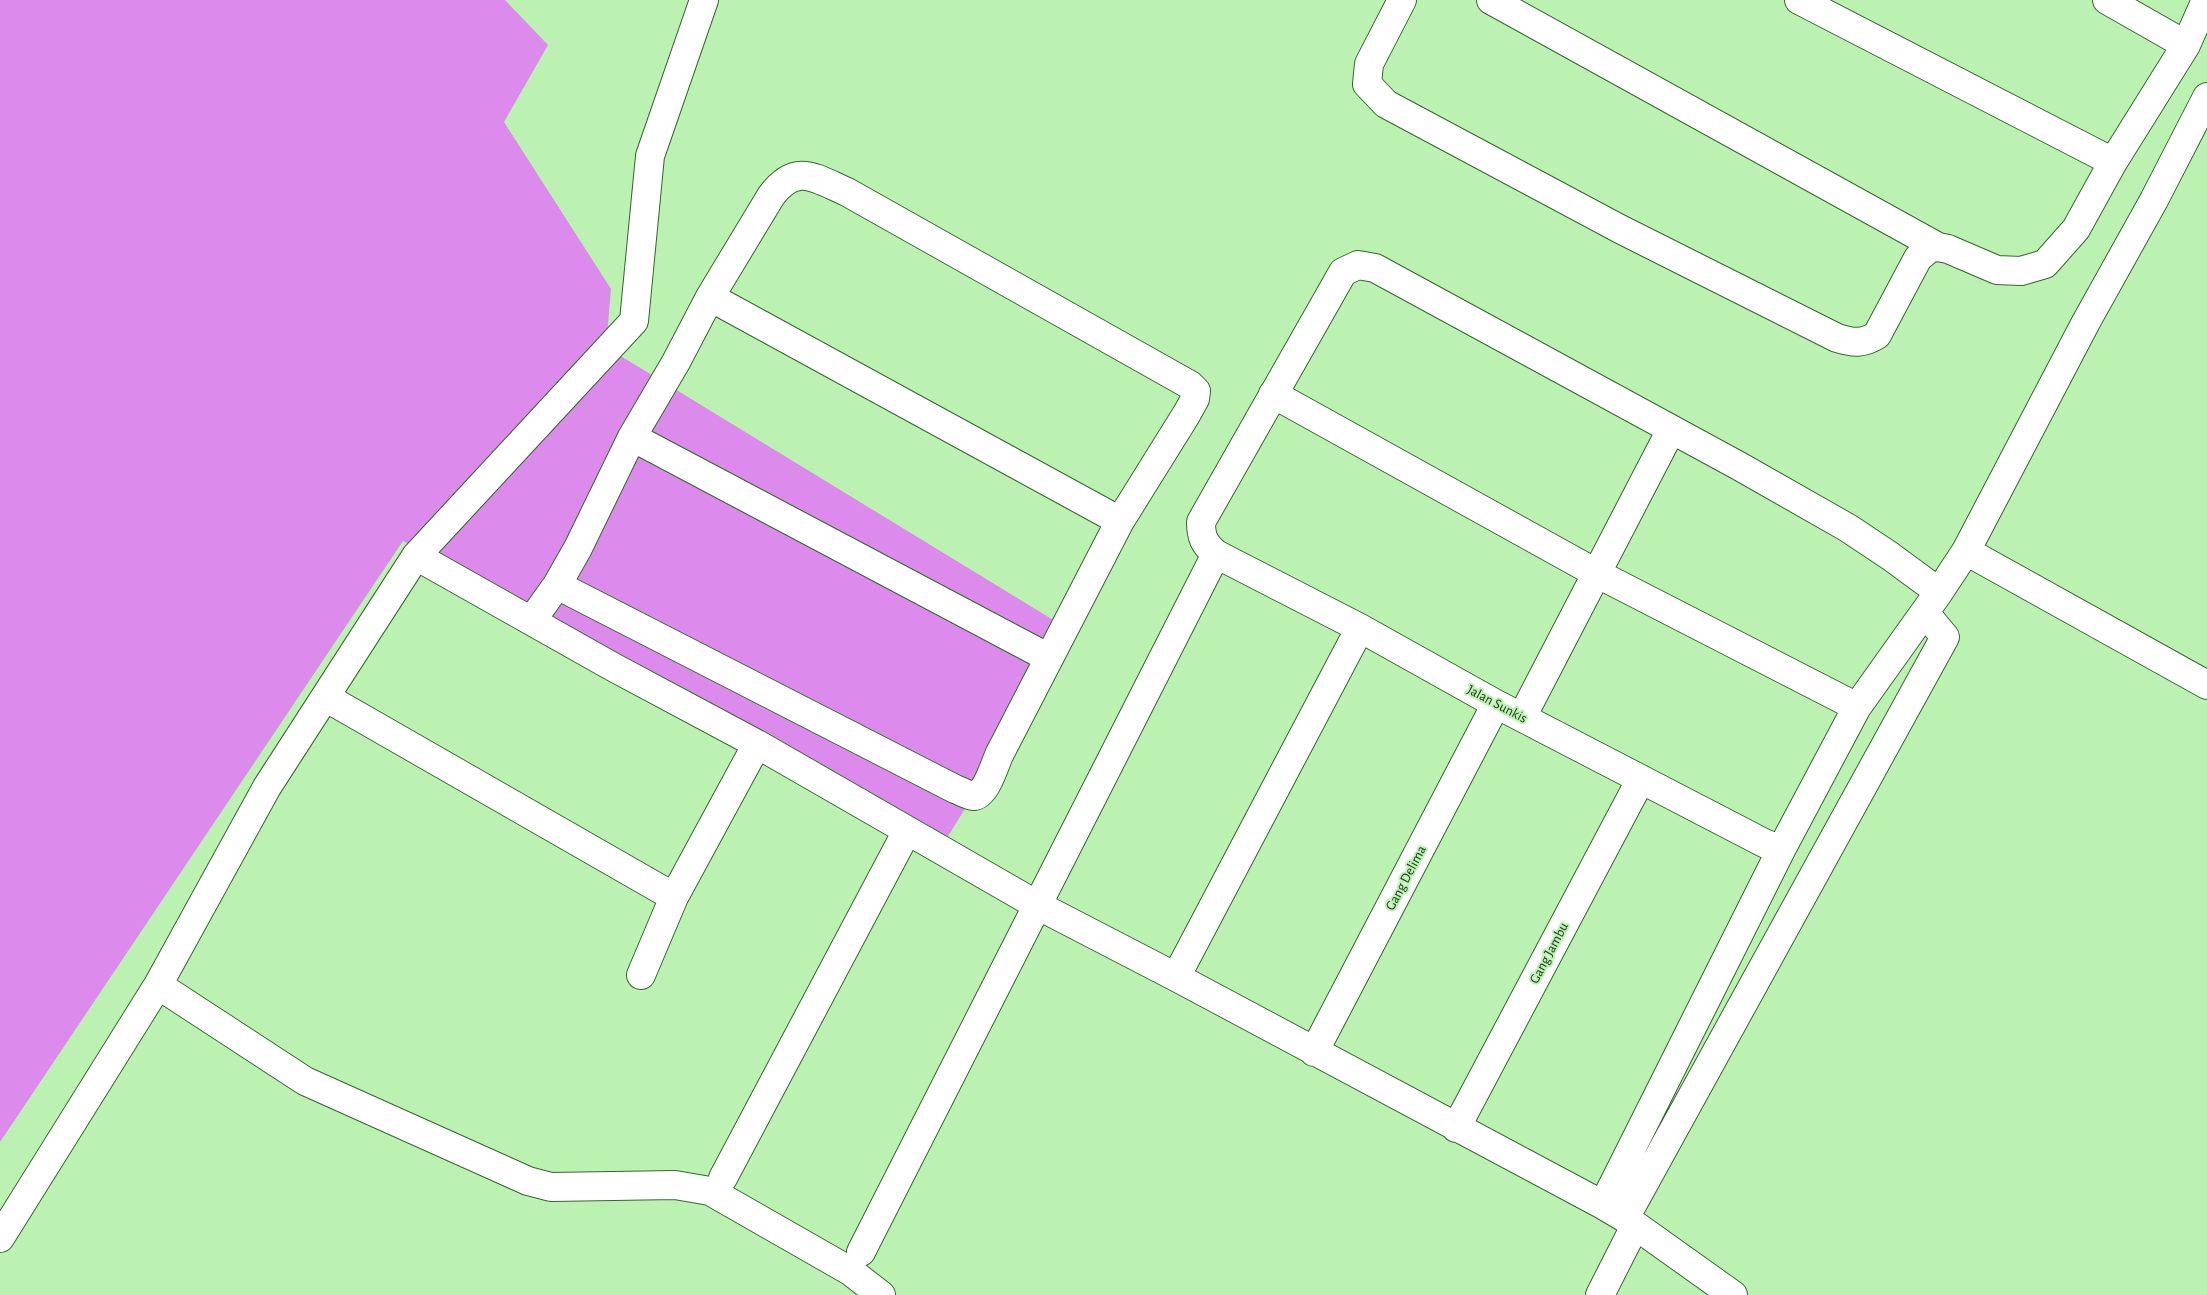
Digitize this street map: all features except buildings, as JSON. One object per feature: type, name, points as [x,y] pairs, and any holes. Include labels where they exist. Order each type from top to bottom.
[{"type":"street","points":[[0,1238],[158,984],[267,787],[416,556],[634,321],[650,156],[704,0]]},
{"type":"street","points":[[1402,0],[1369,64],[1367,84],[1386,104],[1620,229],[1837,338],[1854,343],[1868,341],[1877,335],[1918,258],[1930,248],[1938,247]]},
{"type":"street","points":[[1491,0],[1938,247],[1948,249],[1997,270],[2021,271],[2046,264],[2076,229],[2113,162],[2186,45],[2206,0]]},
{"type":"street","points":[[1799,0],[2113,162]]},
{"type":"street","points":[[2107,0],[2186,45]]},
{"type":"street","points":[[1600,1295],[1621,1216],[1781,850],[1857,707],[1966,551],[2207,97]]},
{"type":"street","points":[[532,620],[557,585],[578,548],[632,437],[676,362],[710,297],[780,184],[796,175],[809,175],[847,192],[1190,385],[1196,391],[1195,399],[1186,415],[1120,522],[998,755],[984,790],[974,796],[946,784],[557,585]]},
{"type":"street","points":[[861,1252],[1216,554],[1206,546],[1201,534],[1201,522],[1344,272],[1358,265],[1375,268],[1848,528],[1890,556],[1932,602],[1945,637],[1851,809],[1621,1216]]},
{"type":"street","points":[[710,297],[1120,522]]},
{"type":"street","points":[[1273,394],[1596,573],[1857,707]]},
{"type":"street","points":[[1522,717],[1671,430]]},
{"type":"street","points":[[632,437],[1049,658]]},
{"type":"street","points":[[1966,551],[2207,685]]},
{"type":"street","name":"Jalan Sunkis","points":[[1216,554],[1360,628],[1496,704],[1764,843],[1781,850]]},
{"type":"street","points":[[416,556],[612,666],[757,744],[1037,905],[1176,977],[1621,1216],[1733,1295]]},
{"type":"street","points":[[1176,977],[1360,628]]},
{"type":"street","points":[[325,697],[674,897]]},
{"type":"street","name":"Gang Delima","points":[[1314,1052],[1496,704]]},
{"type":"street","points":[[641,975],[674,897],[757,744]]},
{"type":"street","name":"Gang Jambu","points":[[1456,1128],[1642,779]]},
{"type":"street","points":[[1812,792],[1851,809]]},
{"type":"street","points":[[723,1178],[907,831]]},
{"type":"street","points":[[158,984],[304,1081],[528,1181],[551,1186],[675,1185],[710,1191],[850,1271],[882,1295]]},
{"type":"shaded area","points":[[0,0],[505,0],[548,45],[504,122],[611,289],[606,347],[1073,632],[944,843],[403,541],[0,1142]]}]
